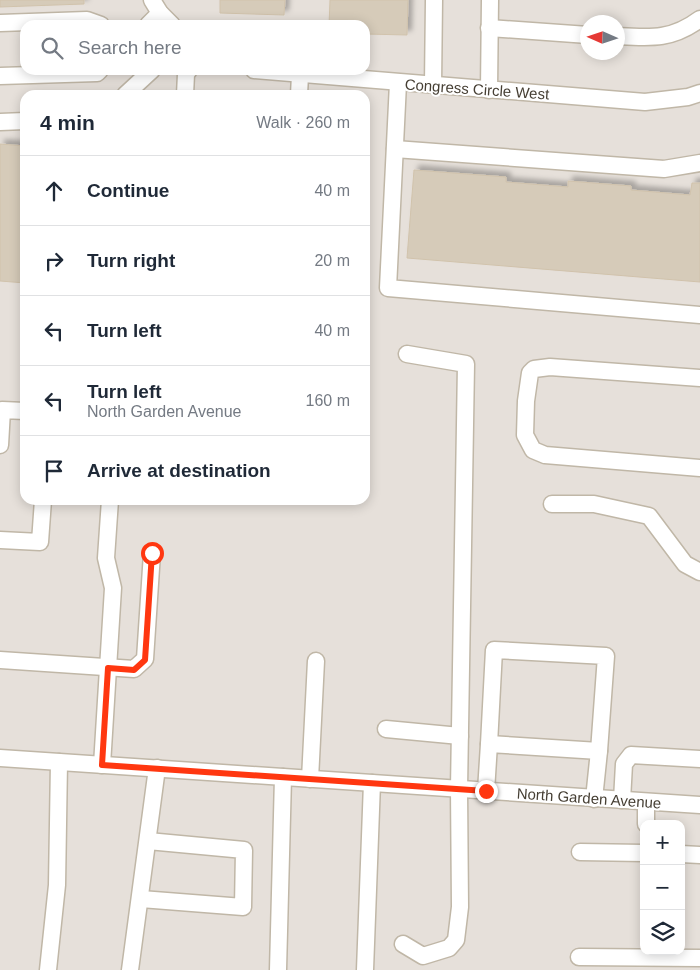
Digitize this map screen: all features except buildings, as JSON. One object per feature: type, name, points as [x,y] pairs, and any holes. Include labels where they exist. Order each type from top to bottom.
[{"type":"street","points":[[433,85],[434,0]]},
{"type":"street","points":[[489,90],[490,0]]},
{"type":"street","points":[[150,20],[156,7],[168,20]]},
{"type":"street","points":[[625,36],[667,37],[690,27],[700,19]]},
{"type":"street","points":[[0,23],[20,22]]},
{"type":"street","points":[[489,28],[580,34]]},
{"type":"street","points":[[0,76],[24,75]]},
{"type":"street","points":[[130,90],[147,75]]},
{"type":"street","points":[[185,90],[186,75]]},
{"type":"street","points":[[299,90],[300,75]]},
{"type":"street","name":"Congress Circle West","points":[[300,75],[645,102],[688,97],[700,92]]},
{"type":"street","points":[[398,83],[388,288],[700,315]]},
{"type":"street","points":[[0,122],[20,121]]},
{"type":"street","points":[[395,148],[664,169],[700,163]]},
{"type":"street","points":[[403,944],[423,956],[449,948],[456,940],[460,907],[459,789],[466,364],[407,354]]},
{"type":"street","points":[[700,378],[550,367],[534,369],[530,373],[526,400],[526,434],[533,450],[545,455],[700,468]]},
{"type":"street","points":[[0,446],[2,410],[20,411]]},
{"type":"street","points":[[552,504],[594,504],[649,516],[685,564],[700,572]]},
{"type":"street","points":[[0,540],[40,542],[43,505]]},
{"type":"street","points":[[102,765],[113,588],[106,558],[110,505]]},
{"type":"street","points":[[0,660],[134,670],[145,660],[152,553]]},
{"type":"street","points":[[486,791],[494,650],[606,656],[594,799]]},
{"type":"street","points":[[310,779],[316,661]]},
{"type":"street","points":[[386,729],[460,736]]},
{"type":"street","points":[[490,744],[599,751]]},
{"type":"street","points":[[622,800],[624,764],[631,755],[700,759]]},
{"type":"street","name":"North Garden Avenue","points":[[0,758],[700,805]]},
{"type":"street","points":[[48,970],[57,885],[59,762]]},
{"type":"street","points":[[130,970],[157,768]]},
{"type":"street","points":[[278,970],[283,777]]},
{"type":"street","points":[[365,970],[372,783]]},
{"type":"street","points":[[646,802],[646,820]]},
{"type":"street","points":[[140,899],[243,906],[244,850],[148,841]]},
{"type":"street","points":[[580,852],[640,854]]},
{"type":"street","points":[[685,854],[700,855]]},
{"type":"street","points":[[579,957],[700,958]]},
{"type":"shaded area","points":[[0,0],[700,0],[700,970],[0,970]]},
{"type":"route","points":[[152,553],[145,660],[134,670],[108,668],[102,765],[486,791]]}]
